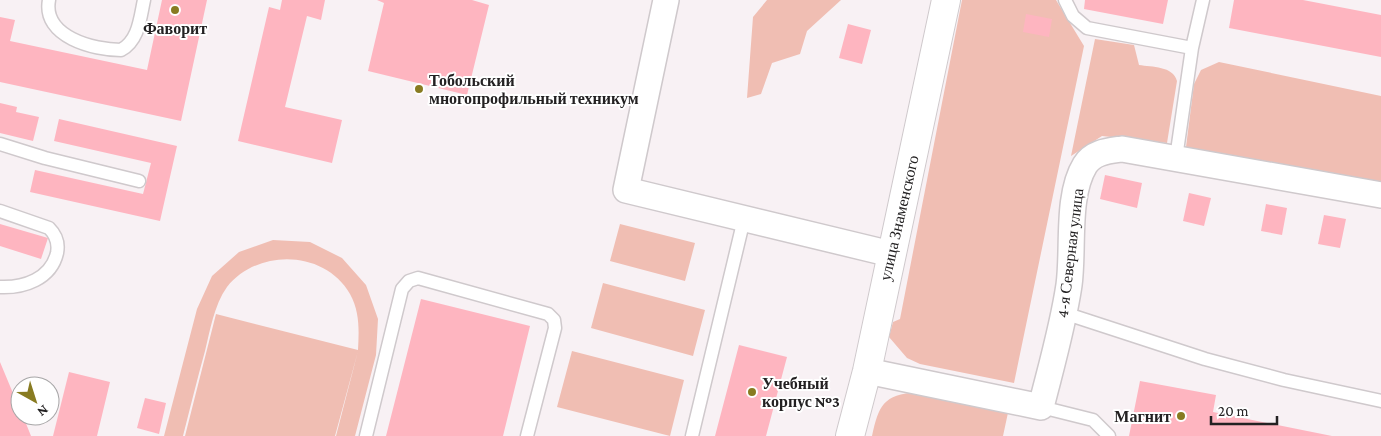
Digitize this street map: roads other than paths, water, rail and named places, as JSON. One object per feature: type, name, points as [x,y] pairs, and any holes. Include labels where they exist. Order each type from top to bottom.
[{"type":"main road","name":"улица Знаменского","points":[[850,436],[867,372],[946,0]]},
{"type":"street","points":[[666,0],[626,190],[891,254]]},
{"type":"street","name":"4-я Северная улица","points":[[1041,407],[1064,313],[1070,274],[1074,198],[1079,178],[1086,163],[1102,152],[1122,149],[1381,195]]},
{"type":"street","points":[[867,372],[1041,407]]},
{"type":"lane","points":[[49,0],[50,16],[67,37],[80,43],[114,50],[121,50],[132,42],[144,0]]},
{"type":"lane","points":[[1065,0],[1073,16],[1087,28],[1192,48]]},
{"type":"lane","points":[[1176,158],[1192,48],[1204,0]]},
{"type":"lane","points":[[0,144],[45,158],[139,181]]},
{"type":"lane","points":[[0,211],[49,228],[58,245],[54,262],[45,274],[29,284],[0,287]]},
{"type":"lane","points":[[692,436],[744,219]]},
{"type":"lane","points":[[366,436],[402,289],[409,281],[418,278],[548,314],[554,320],[555,328],[527,436]]},
{"type":"lane","points":[[1064,313],[1205,359],[1284,380],[1381,401]]},
{"type":"lane","points":[[1041,407],[1093,420],[1109,436]]},
{"type":"place","name":"Фаворит","points":[[175,10]]},
{"type":"place","name":"Тобольский многопрофильный техникум","points":[[419,89]]},
{"type":"place","name":"Учебный корпус №3","points":[[752,392]]},
{"type":"place","name":"Магнит","points":[[1181,416]]}]
